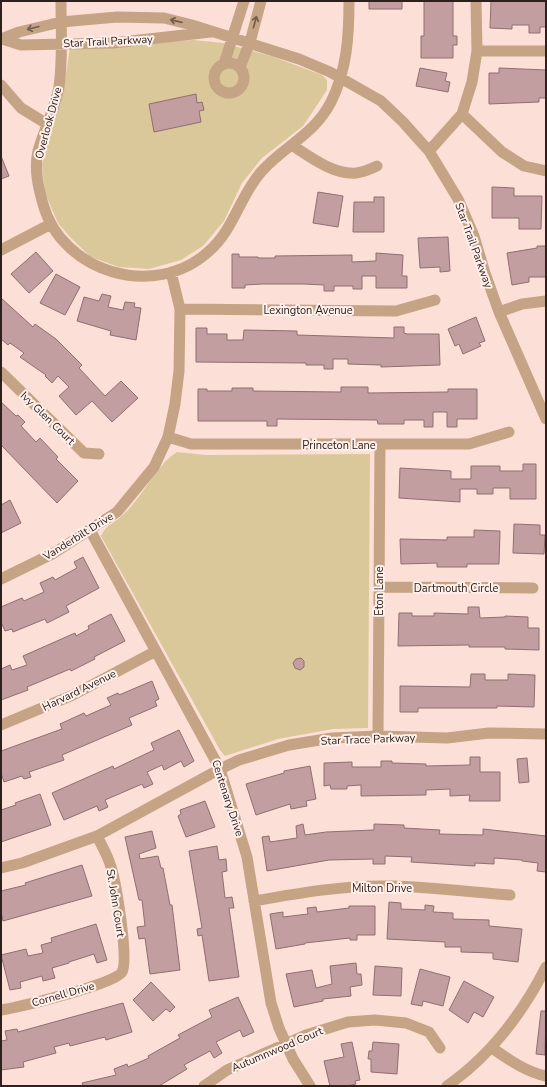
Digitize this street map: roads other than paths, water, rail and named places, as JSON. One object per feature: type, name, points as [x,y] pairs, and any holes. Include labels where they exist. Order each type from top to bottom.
[{"type":"street","name":"Overlook Drive","points":[[61,1],[61,44],[58,87],[38,153],[36,172],[44,207],[50,224],[60,238],[78,256],[105,271],[137,276],[171,272],[198,260],[218,243],[233,222],[253,182],[272,161],[306,136],[322,116],[331,102],[341,78],[348,41],[349,1]]},
{"type":"street","points":[[224,64],[234,37],[244,1]]},
{"type":"street","points":[[240,67],[250,42],[261,1]]},
{"type":"street","points":[[429,151],[462,114],[472,82],[477,51],[476,1]]},
{"type":"street","name":"Star Trail Parkway","points":[[2,39],[19,32],[61,22],[117,17],[164,18],[234,37],[299,59],[341,78],[381,101],[403,122],[429,151],[448,181],[467,218],[500,312],[546,419]]},
{"type":"street","name":"Star Trail Parkway","points":[[2,39],[21,44],[129,42],[213,31]]},
{"type":"street","points":[[477,51],[546,50]]},
{"type":"street","points":[[233,63],[240,67],[245,78],[242,87],[234,93],[224,93],[217,88],[214,80],[216,70],[224,64],[233,63]]},
{"type":"street","points":[[1,85],[21,108],[47,124]]},
{"type":"street","points":[[462,114],[502,152],[524,166],[546,171]]},
{"type":"street","points":[[293,146],[323,164],[348,173],[364,172],[377,166]]},
{"type":"street","points":[[1,250],[50,224]]},
{"type":"street","name":"Vanderbilt Drive","points":[[1,579],[54,553],[117,512],[154,467],[168,437],[175,404],[179,371],[180,309],[171,272]]},
{"type":"street","name":"Lexington Avenue","points":[[180,309],[396,311],[435,300]]},
{"type":"street","points":[[500,312],[522,304],[546,301]]},
{"type":"street","name":"Ivy Glen Court","points":[[1,372],[84,453],[99,454]]},
{"type":"street","name":"Princeton Lane","points":[[168,437],[191,444],[469,444],[509,432]]},
{"type":"street","name":"Eton Lane","points":[[378,736],[380,445]]},
{"type":"street","name":"Centenary Drive","points":[[90,530],[220,769],[247,857],[271,1003],[286,1045],[310,1086]]},
{"type":"street","name":"Dartmouth Circle","points":[[379,587],[532,588]]},
{"type":"street","name":"Harvard Avenue","points":[[1,725],[73,695],[156,651]]},
{"type":"street","name":"Star Trace Parkway","points":[[1,868],[22,863],[97,836],[220,769],[239,760],[289,745],[332,738],[378,736],[447,738],[489,733],[546,734]]},
{"type":"street","name":"St. John Court","points":[[97,836],[111,867],[125,961],[122,973]]},
{"type":"street","name":"Milton Drive","points":[[254,901],[313,891],[358,886],[391,886],[510,895]]},
{"type":"street","points":[[446,1086],[470,1068],[492,1048],[526,1003],[546,967]]},
{"type":"street","name":"Cornell Drive","points":[[1,1010],[22,1006],[98,984],[113,979],[122,973]]},
{"type":"street","name":"Autumnwood Court","points":[[204,1086],[227,1070],[306,1035],[348,1022],[375,1020],[406,1023],[420,1027],[429,1032],[440,1048]]},
{"type":"street","points":[[492,1048],[511,1062],[546,1076]]}]
